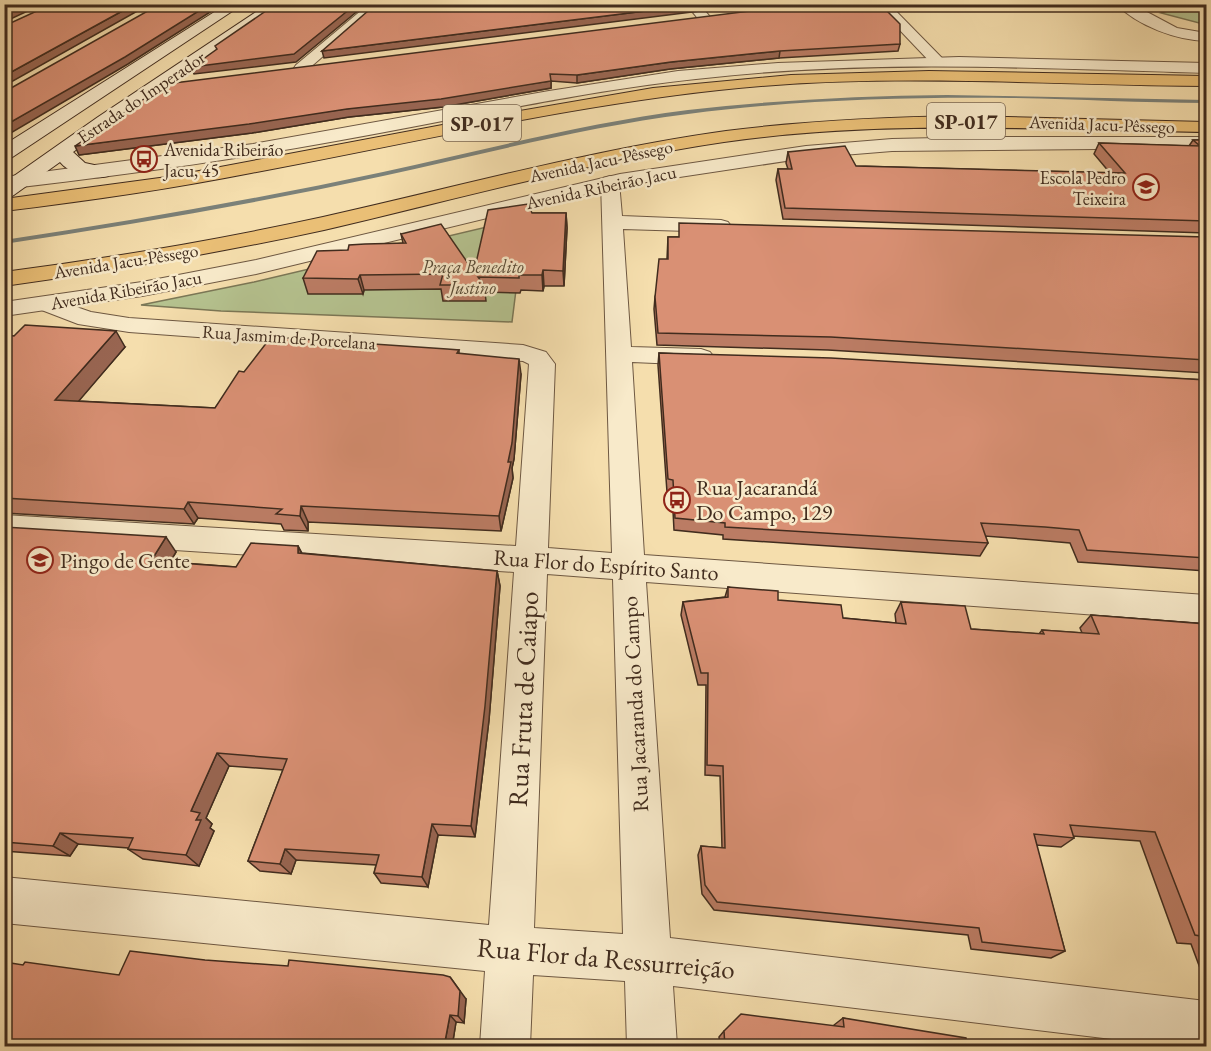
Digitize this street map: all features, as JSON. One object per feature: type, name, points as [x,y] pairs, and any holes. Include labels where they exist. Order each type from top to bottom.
[{"type":"highway","name":"SP-017","points":[[4,205],[180,182],[549,111],[655,93],[737,83],[817,78],[964,75],[1206,81]]},
{"type":"highway","name":"Avenida Jacu-Pêssego","points":[[4,279],[108,265],[212,247],[599,160],[726,137],[802,128],[969,121],[1206,127]]},
{"type":"street","points":[[21,4],[91,4]]},
{"type":"street","points":[[236,4],[278,5]]},
{"type":"street","name":"Estrada do Imperador","points":[[4,154],[141,68],[236,4]]},
{"type":"street","points":[[331,65],[295,69],[377,4]]},
{"type":"street","points":[[692,4],[705,18]]},
{"type":"street","points":[[881,4],[937,61]]},
{"type":"street","points":[[1122,4],[1161,27],[1185,36],[1206,37]]},
{"type":"street","points":[[36,15],[57,5]]},
{"type":"street","name":"Estrada do Imperador","points":[[10,186],[278,5]]},
{"type":"street","points":[[684,20],[723,15]]},
{"type":"street","points":[[10,186],[336,136],[637,81],[757,69],[937,61],[1079,62],[1206,68]]},
{"type":"street","points":[[101,172],[72,165],[65,159],[66,142],[77,131],[161,74],[156,69],[141,68]]},
{"type":"street","points":[[157,86],[190,82]]},
{"type":"street","name":"Avenida Ribeirão Jacu","points":[[4,309],[47,304],[256,267],[610,183],[806,152],[892,146],[1206,143]]},
{"type":"street","name":"Rua Jacaranda do Campo","points":[[610,183],[652,1047]]},
{"type":"street","points":[[611,222],[743,226]]},
{"type":"street","name":"Rua Jasmim de Porcelana","points":[[47,304],[67,314],[86,319],[129,325],[533,355]]},
{"type":"street","points":[[618,354],[723,357]]},
{"type":"street","name":"Rua Fruta de Caiapo","points":[[504,1047],[542,364],[533,355]]},
{"type":"street","name":"Rua Flor do Espírito Santo","points":[[4,527],[530,560],[1206,609]]},
{"type":"street","name":"Rua Flor da Ressurreição","points":[[4,900],[509,950],[648,959],[1206,1026]]},
{"type":"green space","points":[[1186,5],[1206,7],[1206,22],[1203,24],[1161,13]]},
{"type":"green space","name":"Praça Benedito Justino","points":[[525,218],[512,322],[221,311],[141,305],[254,282]]},
{"type":"building","points":[[4,4],[24,4],[4,14]]},
{"type":"building","points":[[52,4],[135,4],[4,76],[4,26]]},
{"type":"building","points":[[160,4],[210,4],[125,57],[4,126],[4,92]]},
{"type":"building","points":[[276,4],[356,4],[294,54],[192,67],[217,49],[215,46]]},
{"type":"building","points":[[376,4],[702,4],[322,51]]},
{"type":"building","points":[[805,4],[880,4],[900,24],[900,44],[780,51],[671,62],[577,75],[550,74],[551,81],[441,99],[347,109],[75,146],[166,84]]},
{"type":"building","points":[[1193,140],[1206,140],[1206,221],[785,208],[778,169],[792,169],[788,152],[845,146],[856,166],[1125,173],[1099,143],[1200,146]]},
{"type":"building","points":[[528,204],[532,213],[566,213],[563,271],[543,270],[542,275],[519,275],[519,278],[478,277],[484,285],[440,285],[443,274],[360,275],[358,279],[303,278],[317,251],[348,250],[349,245],[406,243],[401,234],[441,224],[474,272],[488,210]]},
{"type":"building","points":[[679,223],[1206,237],[1206,360],[831,337],[658,333],[655,297],[659,259],[668,259],[668,237],[679,237]]},
{"type":"building","points":[[25,325],[116,331],[55,400],[215,408],[239,371],[244,372],[271,337],[459,350],[457,353],[519,359],[512,443],[508,462],[511,462],[499,516],[301,506],[300,516],[276,514],[282,509],[188,502],[184,509],[4,498],[4,335],[14,336]]},
{"type":"building","points":[[659,353],[831,358],[1206,380],[1206,558],[1087,550],[1079,530],[1045,527],[981,523],[988,543],[725,527],[725,523],[675,518],[673,480],[668,479]]},
{"type":"building","points":[[4,527],[166,537],[151,561],[236,567],[251,543],[298,546],[298,553],[497,571],[471,826],[432,824],[422,877],[374,873],[379,855],[285,849],[280,864],[248,861],[287,759],[217,753],[191,811],[200,813],[196,820],[201,820],[186,855],[128,849],[133,838],[60,833],[53,846],[4,842]]},
{"type":"building","points":[[728,587],[778,591],[778,600],[841,605],[843,618],[906,624],[901,602],[965,606],[971,629],[1044,634],[1042,630],[1099,634],[1091,615],[1206,624],[1206,937],[1195,935],[1155,832],[1070,825],[1074,838],[1034,834],[1065,951],[982,942],[979,928],[717,902],[705,885],[701,846],[725,848],[723,766],[707,765],[708,673],[701,673],[683,602],[728,597]]},
{"type":"building","points":[[130,951],[205,960],[288,966],[289,960],[443,975],[450,977],[460,991],[458,1016],[450,1015],[444,1047],[4,1047],[4,962],[23,965],[25,962],[119,975]]},
{"type":"building","points":[[741,1014],[844,1027],[843,1018],[966,1038],[967,1047],[725,1047],[724,1031]]},
{"type":"building","points":[[1108,1043],[1140,1047],[1108,1047]]},
{"type":"waterway","points":[[4,242],[241,202],[383,174],[573,132],[688,112],[817,100],[882,98],[1012,97],[1206,102]]},
{"type":"place","name":"Avenida Ribeirão Jacu, 45","points":[[144,159]]},
{"type":"place","name":"Escola Pedro Teixeira","points":[[1146,187]]},
{"type":"place","name":"Rua Jacarandá Do Campo, 129","points":[[677,500]]},
{"type":"place","name":"Pingo de Gente","points":[[40,560]]}]
